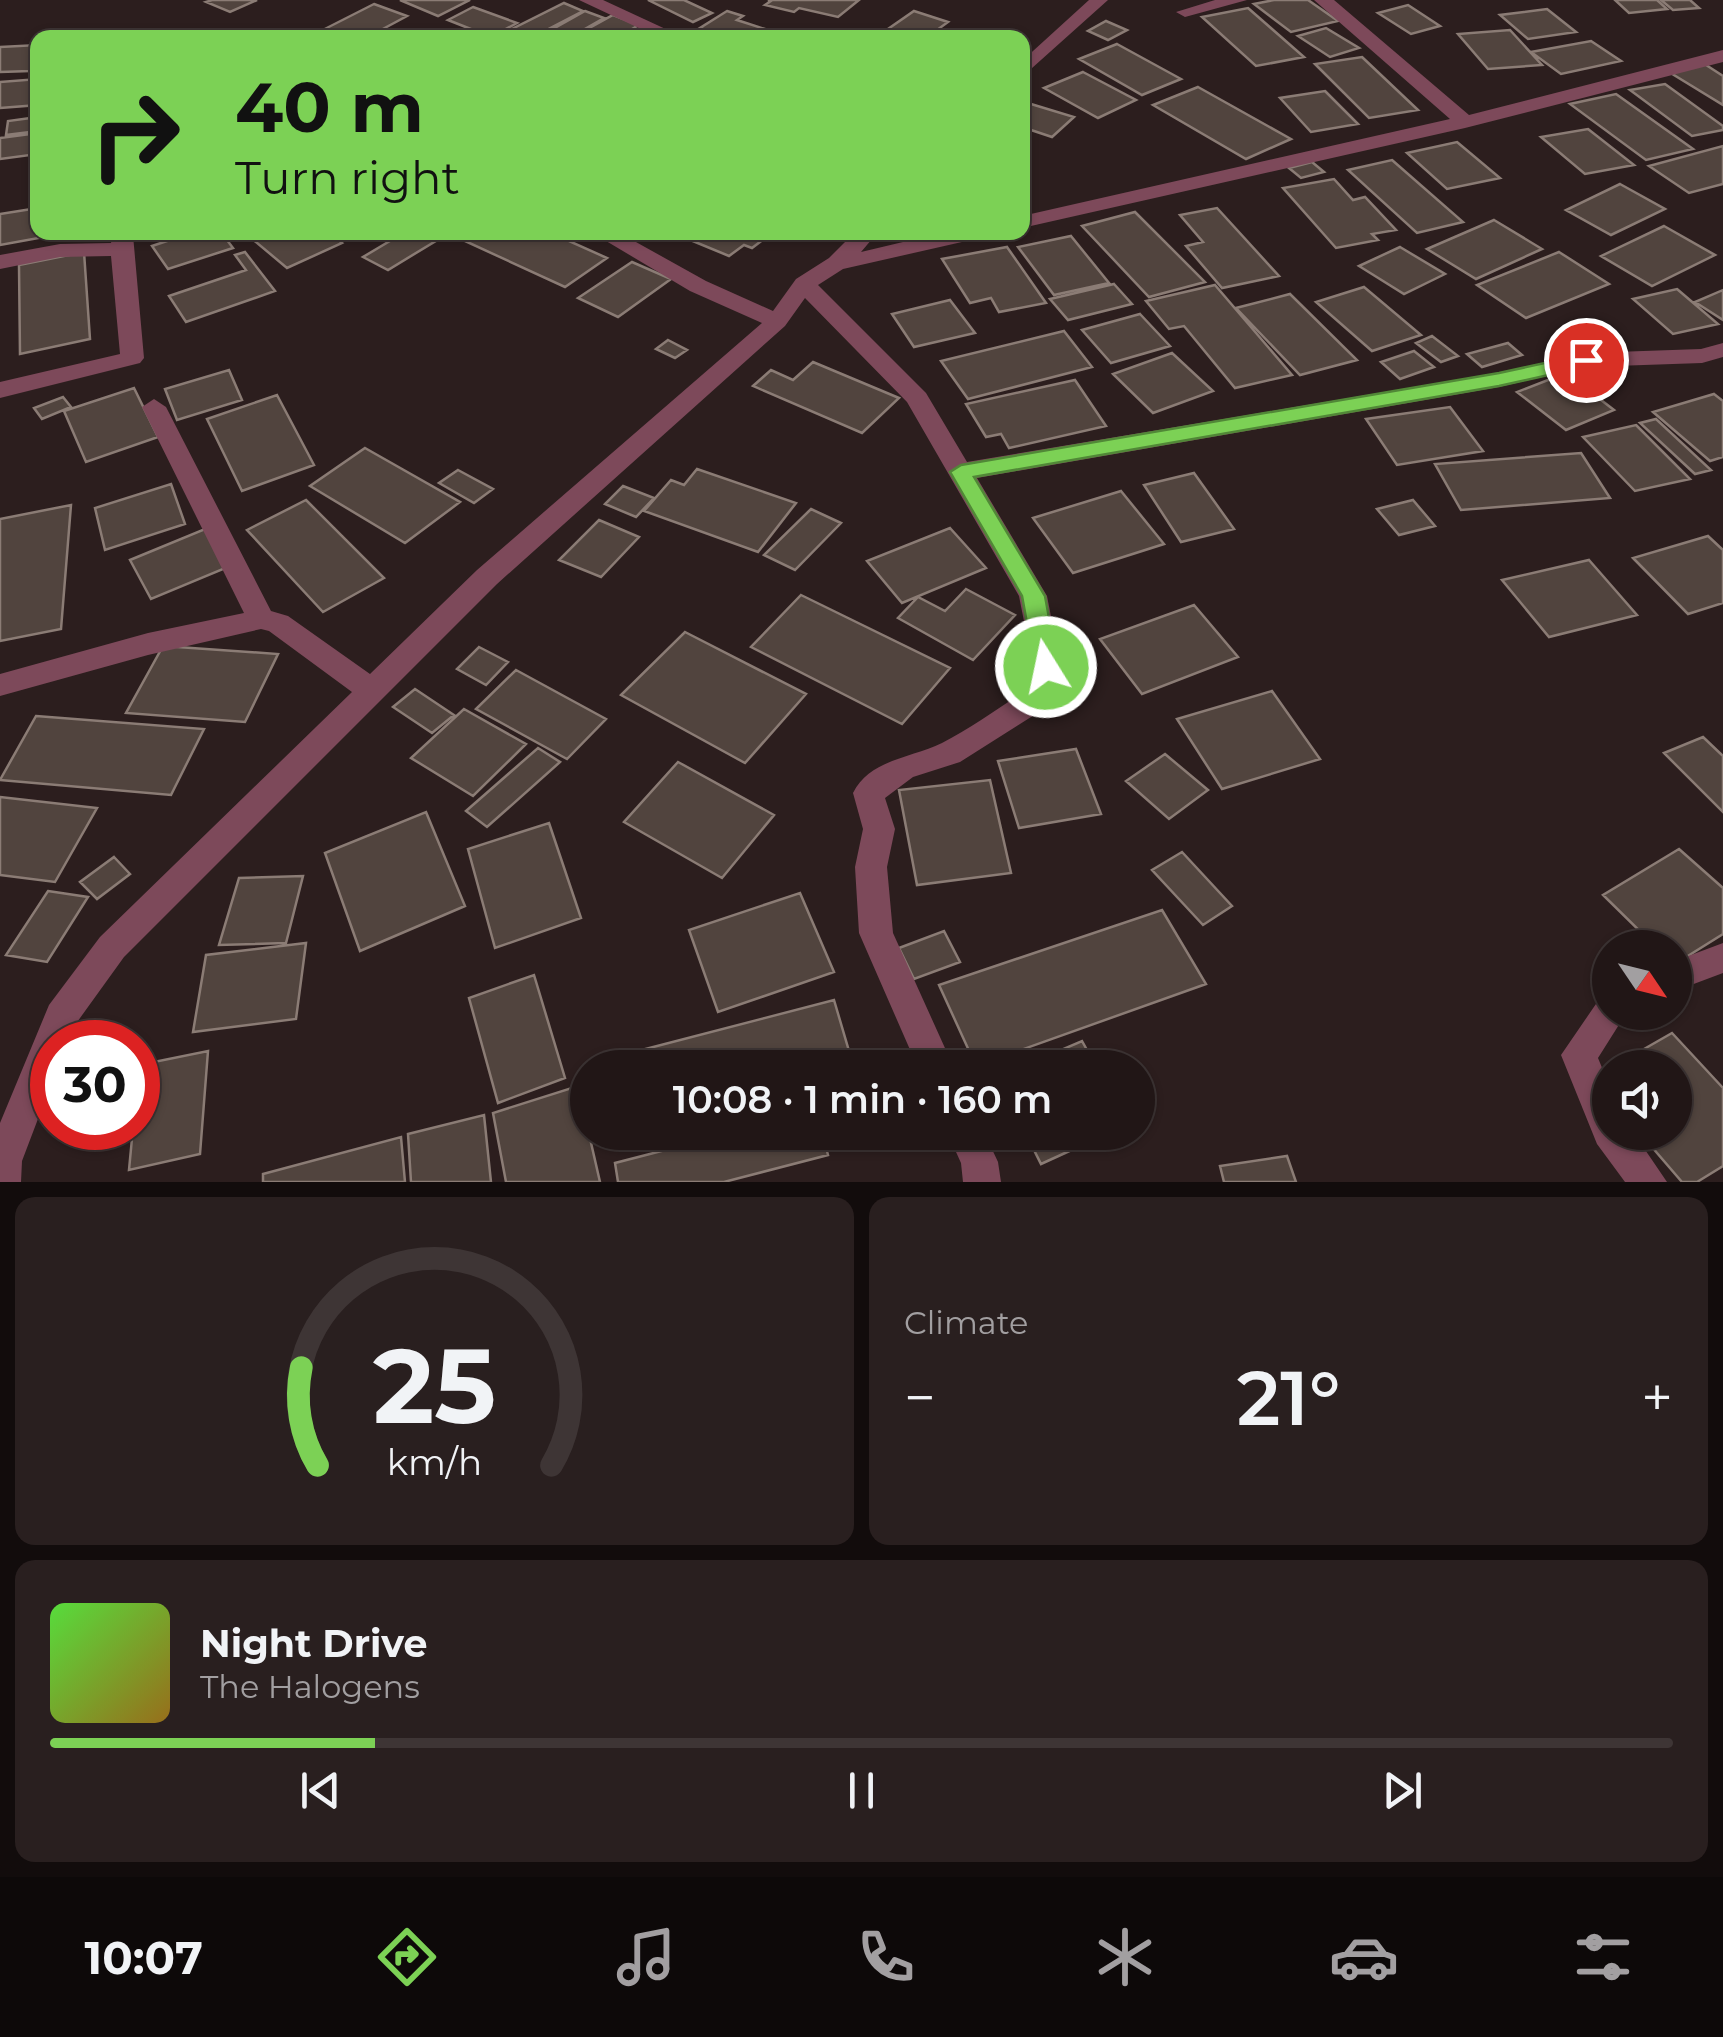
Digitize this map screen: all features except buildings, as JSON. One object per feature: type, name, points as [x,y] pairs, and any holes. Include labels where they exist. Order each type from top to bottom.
[{"type":"street","points":[[588,0],[657,30]]},
{"type":"street","points":[[1030,65],[1100,0]]},
{"type":"street","points":[[1184,12],[1238,0]]},
{"type":"street","points":[[1323,0],[1465,122]]},
{"type":"street","points":[[1030,220],[1465,122],[1723,56]]},
{"type":"street","points":[[615,240],[698,286],[777,321]]},
{"type":"street","points":[[2,1169],[61,1016],[112,947],[486,577],[777,321],[804,284],[837,263],[860,240]]},
{"type":"street","points":[[837,263],[940,240]]},
{"type":"street","points":[[0,262],[56,248],[122,241],[132,358],[0,390]]},
{"type":"street","points":[[804,284],[917,398],[1033,596],[1046,667],[1037,699],[949,754],[903,768],[868,793],[880,829],[872,867],[876,933],[928,1050]]},
{"type":"street","points":[[961,472],[1480,383],[1586,360],[1702,356],[1723,350]]},
{"type":"street","points":[[154,408],[261,619]]},
{"type":"street","points":[[0,685],[148,644],[261,619],[278,623],[370,690]]},
{"type":"street","points":[[1692,970],[1723,958]]},
{"type":"street","points":[[1592,1087],[1579,1055],[1597,1030]]},
{"type":"street","points":[[973,1150],[982,1182]]},
{"type":"street","points":[[1624,1150],[1648,1182]]},
{"type":"route","points":[[1046,667],[1033,596],[961,472],[1499,380],[1586,360]]}]
